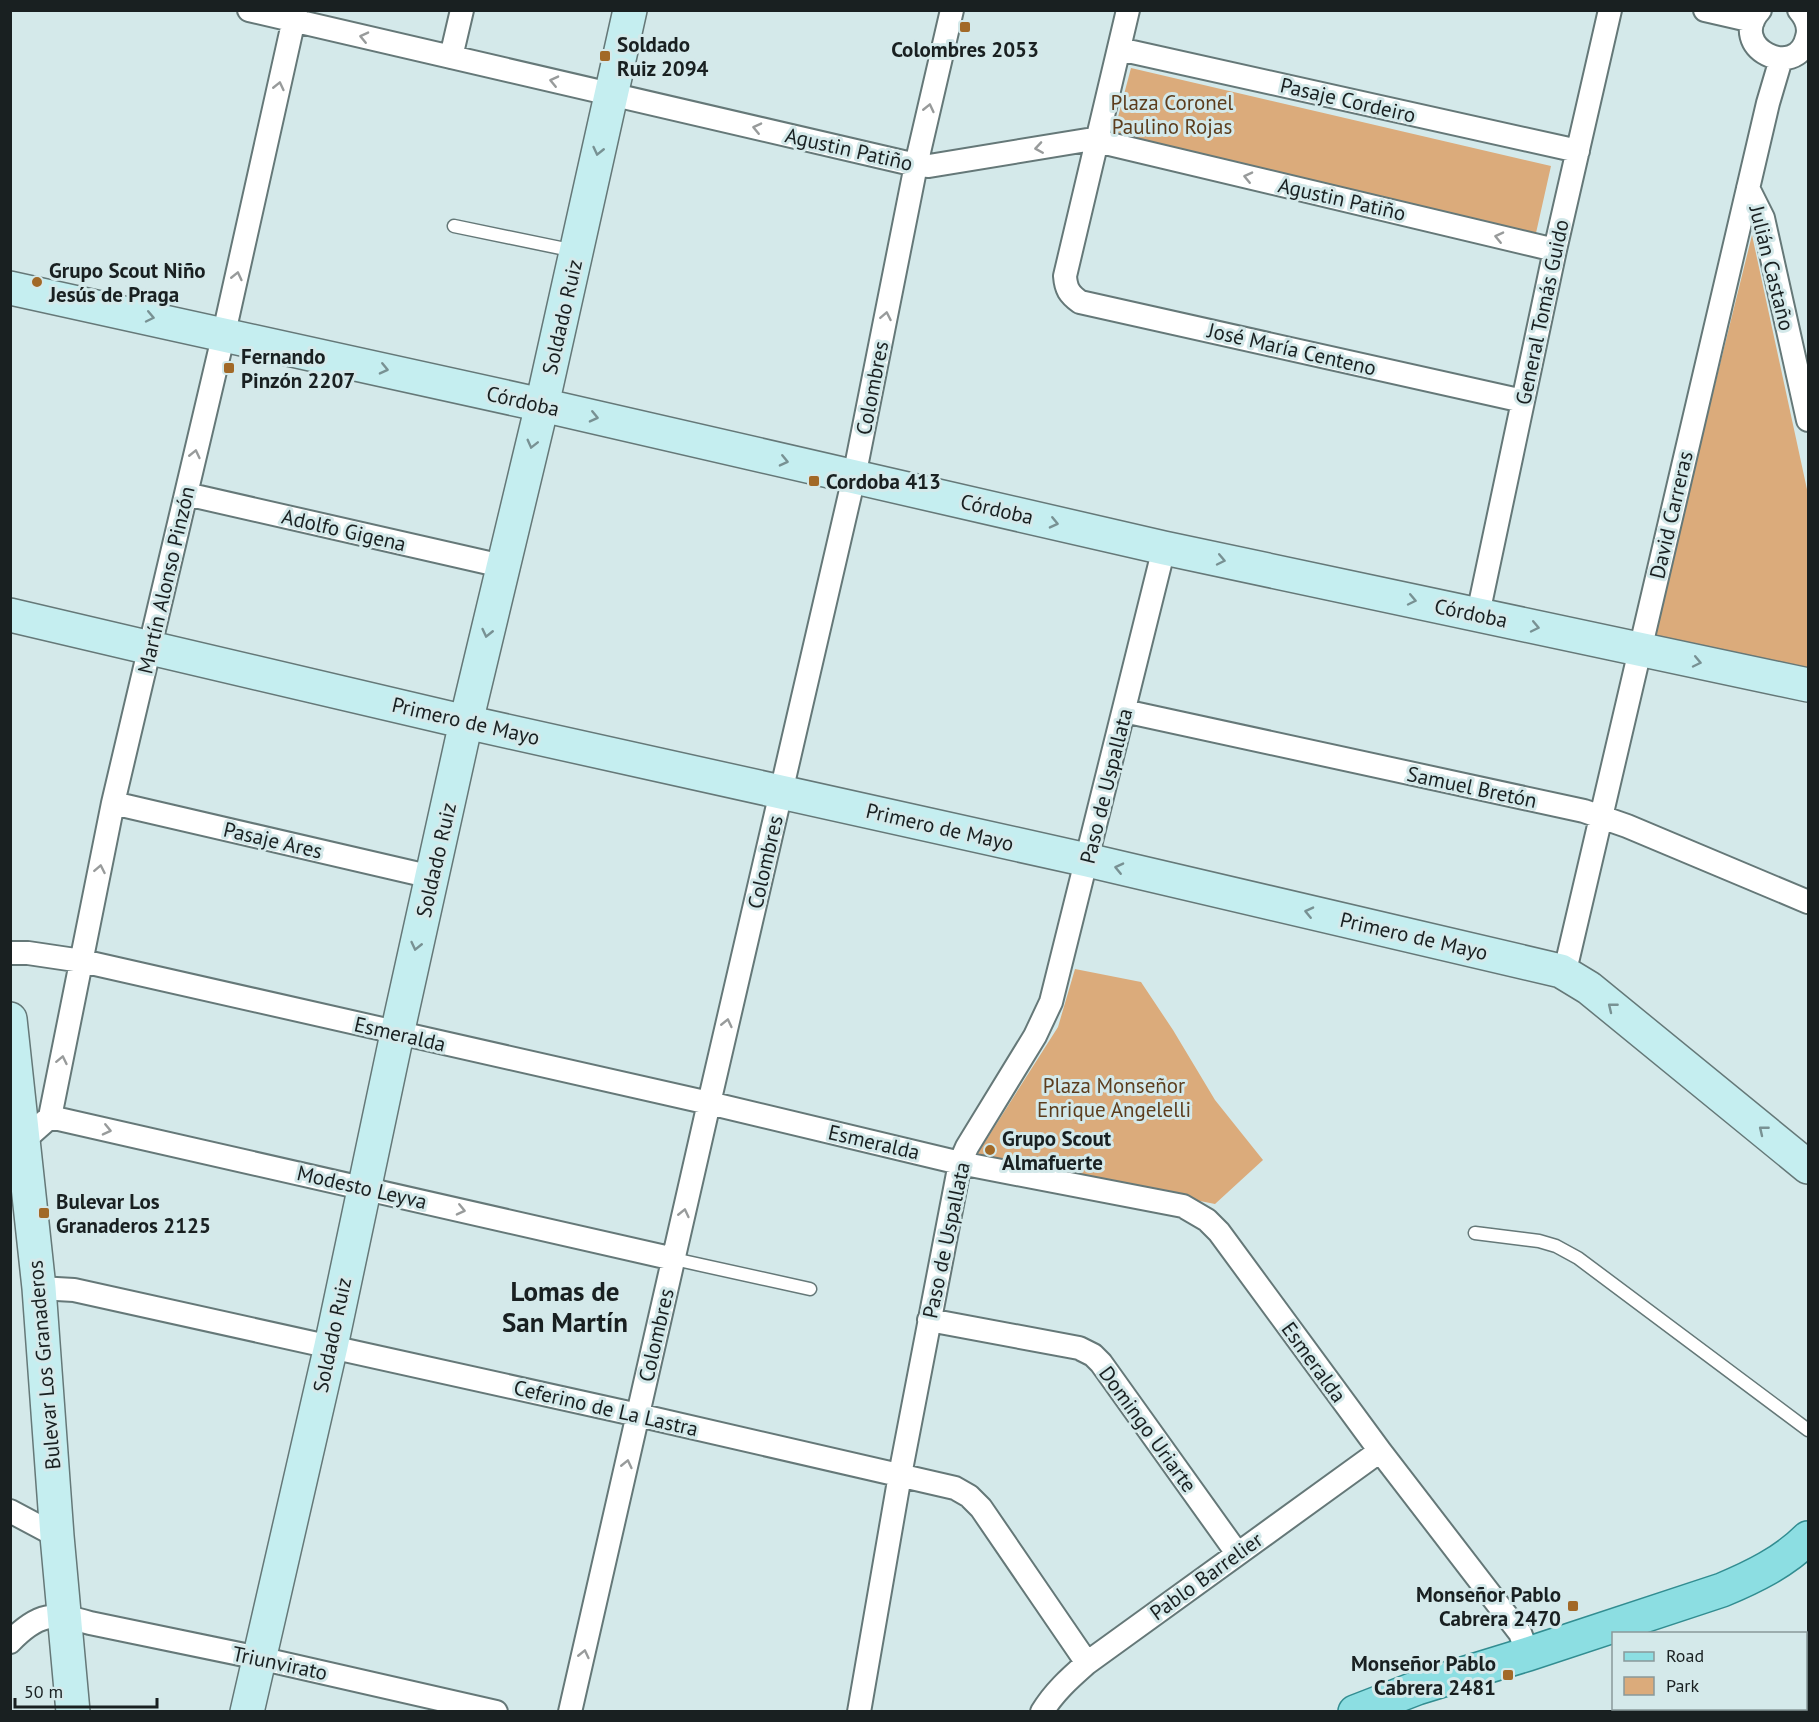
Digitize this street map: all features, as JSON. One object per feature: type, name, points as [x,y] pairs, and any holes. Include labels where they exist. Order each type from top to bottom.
[{"type":"main road","name":"Soldado Ruiz","points":[[247,1712],[331,1346],[396,1034],[466,722],[542,405],[630,10]]},
{"type":"main road","name":"Córdoba","points":[[10,288],[224,333],[1164,548],[1809,685]]},
{"type":"main road","name":"Primero de Mayo","points":[[10,615],[466,722],[1088,860],[1561,971],[1589,988],[1809,1167]]},
{"type":"main road","name":"Bulevar Los Granaderos","points":[[10,1019],[14,1098],[24,1140],[39,1288],[57,1536],[73,1712]]},
{"type":"main road","points":[[1355,1712],[1392,1705],[1528,1654],[1722,1590],[1774,1564],[1809,1538]]},
{"type":"street","name":"Agustin Patiño","points":[[249,10],[295,16],[451,57],[916,165],[929,166],[1087,140],[1097,141],[1555,250]]},
{"type":"street","points":[[451,57],[462,10]]},
{"type":"street","name":"Colombres","points":[[570,1712],[854,477],[916,165],[952,10]]},
{"type":"street","points":[[1097,141],[1128,10]]},
{"type":"street","name":"General Tomás Guido","points":[[1478,615],[1555,250],[1610,10]]},
{"type":"street","points":[[1705,10],[1756,16],[1752,37],[1755,44],[1766,55],[1782,59],[1798,52],[1807,38],[1806,20],[1799,10]]},
{"type":"street","name":"Martín Alonso Pinzón","points":[[50,1117],[113,803],[224,333],[295,16]]},
{"type":"street","name":"Pasaje Cordeiro","points":[[1119,49],[1578,151]]},
{"type":"street","name":"David Carreras","points":[[1561,971],[1568,958],[1768,103],[1782,59]]},
{"type":"street","name":"José María Centeno","points":[[1097,141],[1065,276],[1066,289],[1080,302],[1523,401]]},
{"type":"street","name":"Julián Castaño","points":[[1748,188],[1763,218],[1809,420]]},
{"type":"street","name":"Adolfo Gigena","points":[[186,494],[502,566]]},
{"type":"street","name":"Paso de Uspallata","points":[[859,1712],[900,1475],[960,1163],[967,1147],[1045,1018],[1051,1002],[1164,548]]},
{"type":"street","name":"Samuel Bretón","points":[[1124,711],[1584,811],[1809,902]]},
{"type":"street","name":"Pasaje Ares","points":[[113,803],[432,877]]},
{"type":"street","name":"Esmeralda","points":[[10,953],[28,953],[82,961],[396,1034],[709,1103],[960,1163],[1183,1206],[1195,1211],[1219,1232],[1380,1451],[1520,1633],[1528,1654]]},
{"type":"street","points":[[24,1140],[50,1117]]},
{"type":"street","name":"Modesto Leyva","points":[[50,1117],[674,1259]]},
{"type":"street","name":"Ceferino de La Lastra","points":[[39,1288],[74,1290],[331,1346],[955,1488],[969,1496],[981,1508],[1088,1663]]},
{"type":"street","name":"Domingo Uriarte","points":[[929,1320],[1079,1348],[1093,1355],[1237,1553]]},
{"type":"street","name":"Pablo Barrelier","points":[[1042,1712],[1049,1699],[1088,1663],[1380,1451]]},
{"type":"street","points":[[10,1511],[57,1536]]},
{"type":"street","points":[[10,1642],[22,1630],[40,1619],[64,1615]]},
{"type":"street","name":"Triunvirato","points":[[64,1615],[90,1623],[259,1658],[496,1712]]},
{"type":"lane","points":[[454,226],[576,252]]},
{"type":"lane","points":[[1475,1233],[1539,1241],[1556,1246],[1578,1258],[1809,1430]]},
{"type":"lane","points":[[674,1259],[810,1288]]},
{"type":"green space","name":"Plaza Coronel Paulino Rojas","points":[[1131,68],[1551,166],[1536,233],[1113,136]]},
{"type":"green space","points":[[1752,235],[1808,494],[1808,671],[1652,639]]},
{"type":"green space","name":"Plaza Monseñor Enrique Angelelli","points":[[1075,969],[1141,982],[1215,1100],[1263,1160],[1215,1204],[976,1156],[1058,1027]]},
{"type":"place","name":"Colombres 2053","points":[[965,27]]},
{"type":"place","name":"Soldado Ruiz 2094","points":[[605,56]]},
{"type":"place","name":"Grupo Scout Niño Jesús de Praga","points":[[37,282]]},
{"type":"place","name":"Fernando Pinzón 2207","points":[[229,368]]},
{"type":"place","name":"Cordoba 413","points":[[814,481]]},
{"type":"place","name":"Grupo Scout Almafuerte","points":[[990,1150]]},
{"type":"place","name":"Bulevar Los Granaderos 2125","points":[[44,1213]]},
{"type":"place","name":"Monseñor Pablo Cabrera 2470","points":[[1573,1606]]},
{"type":"place","name":"Monseñor Pablo Cabrera 2481","points":[[1508,1675]]},
{"type":"district","name":"Lomas de San Martín","points":[[565,1306]]}]
